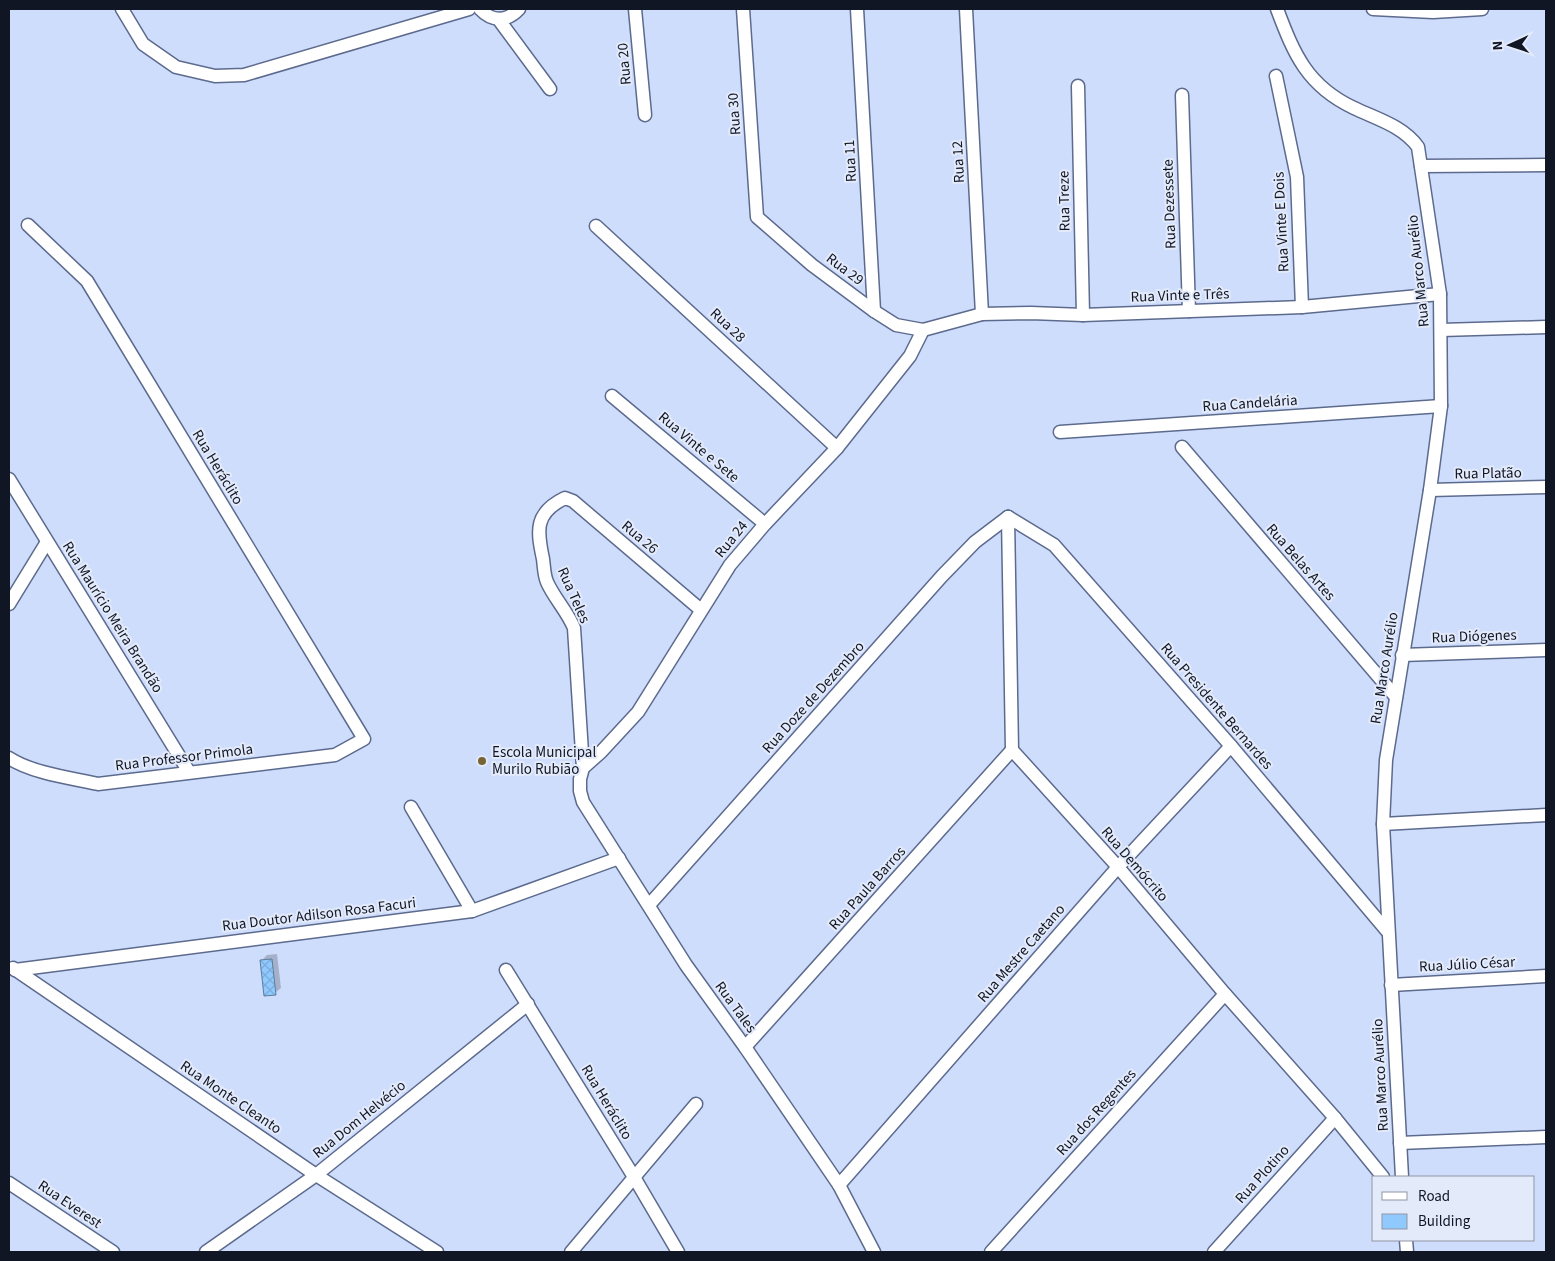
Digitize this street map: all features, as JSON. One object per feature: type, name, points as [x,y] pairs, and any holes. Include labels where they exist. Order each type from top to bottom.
[{"type":"street","points":[[122,9],[143,44],[176,67],[215,76],[244,75],[469,9]]},
{"type":"street","points":[[480,9],[486,16],[499,20],[512,16],[519,9]]},
{"type":"street","name":"Rua 20","points":[[635,9],[645,115]]},
{"type":"street","name":"Rua 30","points":[[743,9],[757,217]]},
{"type":"street","name":"Rua 11","points":[[857,9],[874,311]]},
{"type":"street","name":"Rua 12","points":[[966,9],[982,314]]},
{"type":"street","name":"Rua Marco Aurélio","points":[[1277,9],[1289,42],[1308,74],[1330,95],[1410,136],[1418,147],[1440,294],[1441,406],[1430,490],[1386,760],[1383,824],[1387,931],[1402,1176]]},
{"type":"street","points":[[1373,9],[1433,12],[1482,9]]},
{"type":"street","points":[[499,20],[550,89]]},
{"type":"street","name":"Rua Vinte E Dois","points":[[1276,76],[1297,177],[1302,307]]},
{"type":"street","name":"Rua Treze","points":[[1078,86],[1083,315]]},
{"type":"street","name":"Rua Dezessete","points":[[1182,95],[1189,311]]},
{"type":"street","points":[[1421,166],[1546,165]]},
{"type":"street","name":"Rua 29","points":[[757,217],[812,265],[874,311],[896,325],[923,330]]},
{"type":"street","name":"Rua Heráclito","points":[[28,225],[87,280],[364,739]]},
{"type":"street","name":"Rua 28","points":[[596,226],[837,448]]},
{"type":"street","name":"Rua Vinte e Três","points":[[923,330],[982,314],[1083,315],[1302,307],[1440,294]]},
{"type":"street","points":[[1441,330],[1546,327]]},
{"type":"street","name":"Rua 24","points":[[581,773],[638,712],[730,565],[764,524],[837,448],[910,356],[923,330]]},
{"type":"street","name":"Rua Vinte e Sete","points":[[612,396],[764,524]]},
{"type":"street","name":"Rua Candelária","points":[[1060,432],[1441,406]]},
{"type":"street","name":"Rua Belas Artes","points":[[1182,448],[1396,697]]},
{"type":"street","name":"Rua Maurício Meira Brandão","points":[[9,479],[189,772]]},
{"type":"street","name":"Rua Platão","points":[[1430,490],[1546,487]]},
{"type":"street","name":"Rua 26","points":[[556,502],[565,498],[573,501],[701,610]]},
{"type":"street","name":"Rua Teles","points":[[556,502],[541,519],[538,536],[547,581],[570,617],[574,628],[581,773]]},
{"type":"street","points":[[1008,517],[1012,750]]},
{"type":"street","name":"Rua Presidente Bernardes","points":[[1008,517],[1054,545],[1231,746],[1387,931]]},
{"type":"street","name":"Rua Doze de Dezembro","points":[[649,905],[942,576],[975,542],[1008,517]]},
{"type":"street","points":[[9,604],[47,542]]},
{"type":"street","name":"Rua Diógenes","points":[[1402,655],[1546,650]]},
{"type":"street","name":"Rua Professor Primola","points":[[9,758],[18,764],[98,784],[335,755],[364,739]]},
{"type":"street","name":"Rua Mestre Caetano","points":[[838,1185],[1118,867],[1231,746]]},
{"type":"street","name":"Rua Demócrito","points":[[1012,750],[1118,867],[1225,994],[1335,1118],[1382,1176]]},
{"type":"street","name":"Rua Paula Barros","points":[[745,1047],[1012,750]]},
{"type":"street","name":"Rua Tales","points":[[581,773],[580,790],[583,802],[686,965],[745,1047],[838,1185],[874,1252]]},
{"type":"street","points":[[411,807],[472,911]]},
{"type":"street","points":[[1383,824],[1546,815]]},
{"type":"street","name":"Rua Doutor Adilson Rosa Facuri","points":[[12,968],[472,911],[620,858]]},
{"type":"street","name":"Rua Monte Cleanto","points":[[12,968],[316,1175],[437,1252]]},
{"type":"street","name":"Rua Heráclito","points":[[506,970],[678,1252]]},
{"type":"street","name":"Rua Júlio César","points":[[1390,985],[1546,976]]},
{"type":"street","name":"Rua dos Regentes","points":[[991,1252],[1225,994]]},
{"type":"street","name":"Rua Dom Helvécio","points":[[206,1252],[316,1175],[528,1004]]},
{"type":"street","points":[[571,1252],[696,1104]]},
{"type":"street","name":"Rua Plotino","points":[[1214,1252],[1335,1118]]},
{"type":"street","points":[[1400,1143],[1546,1137]]},
{"type":"street","name":"Rua Everest","points":[[9,1183],[112,1252]]},
{"type":"building","points":[[272,959],[276,995],[264,996],[260,960]]},
{"type":"place","name":"Escola Municipal Murilo Rubião","points":[[482,761]]}]
